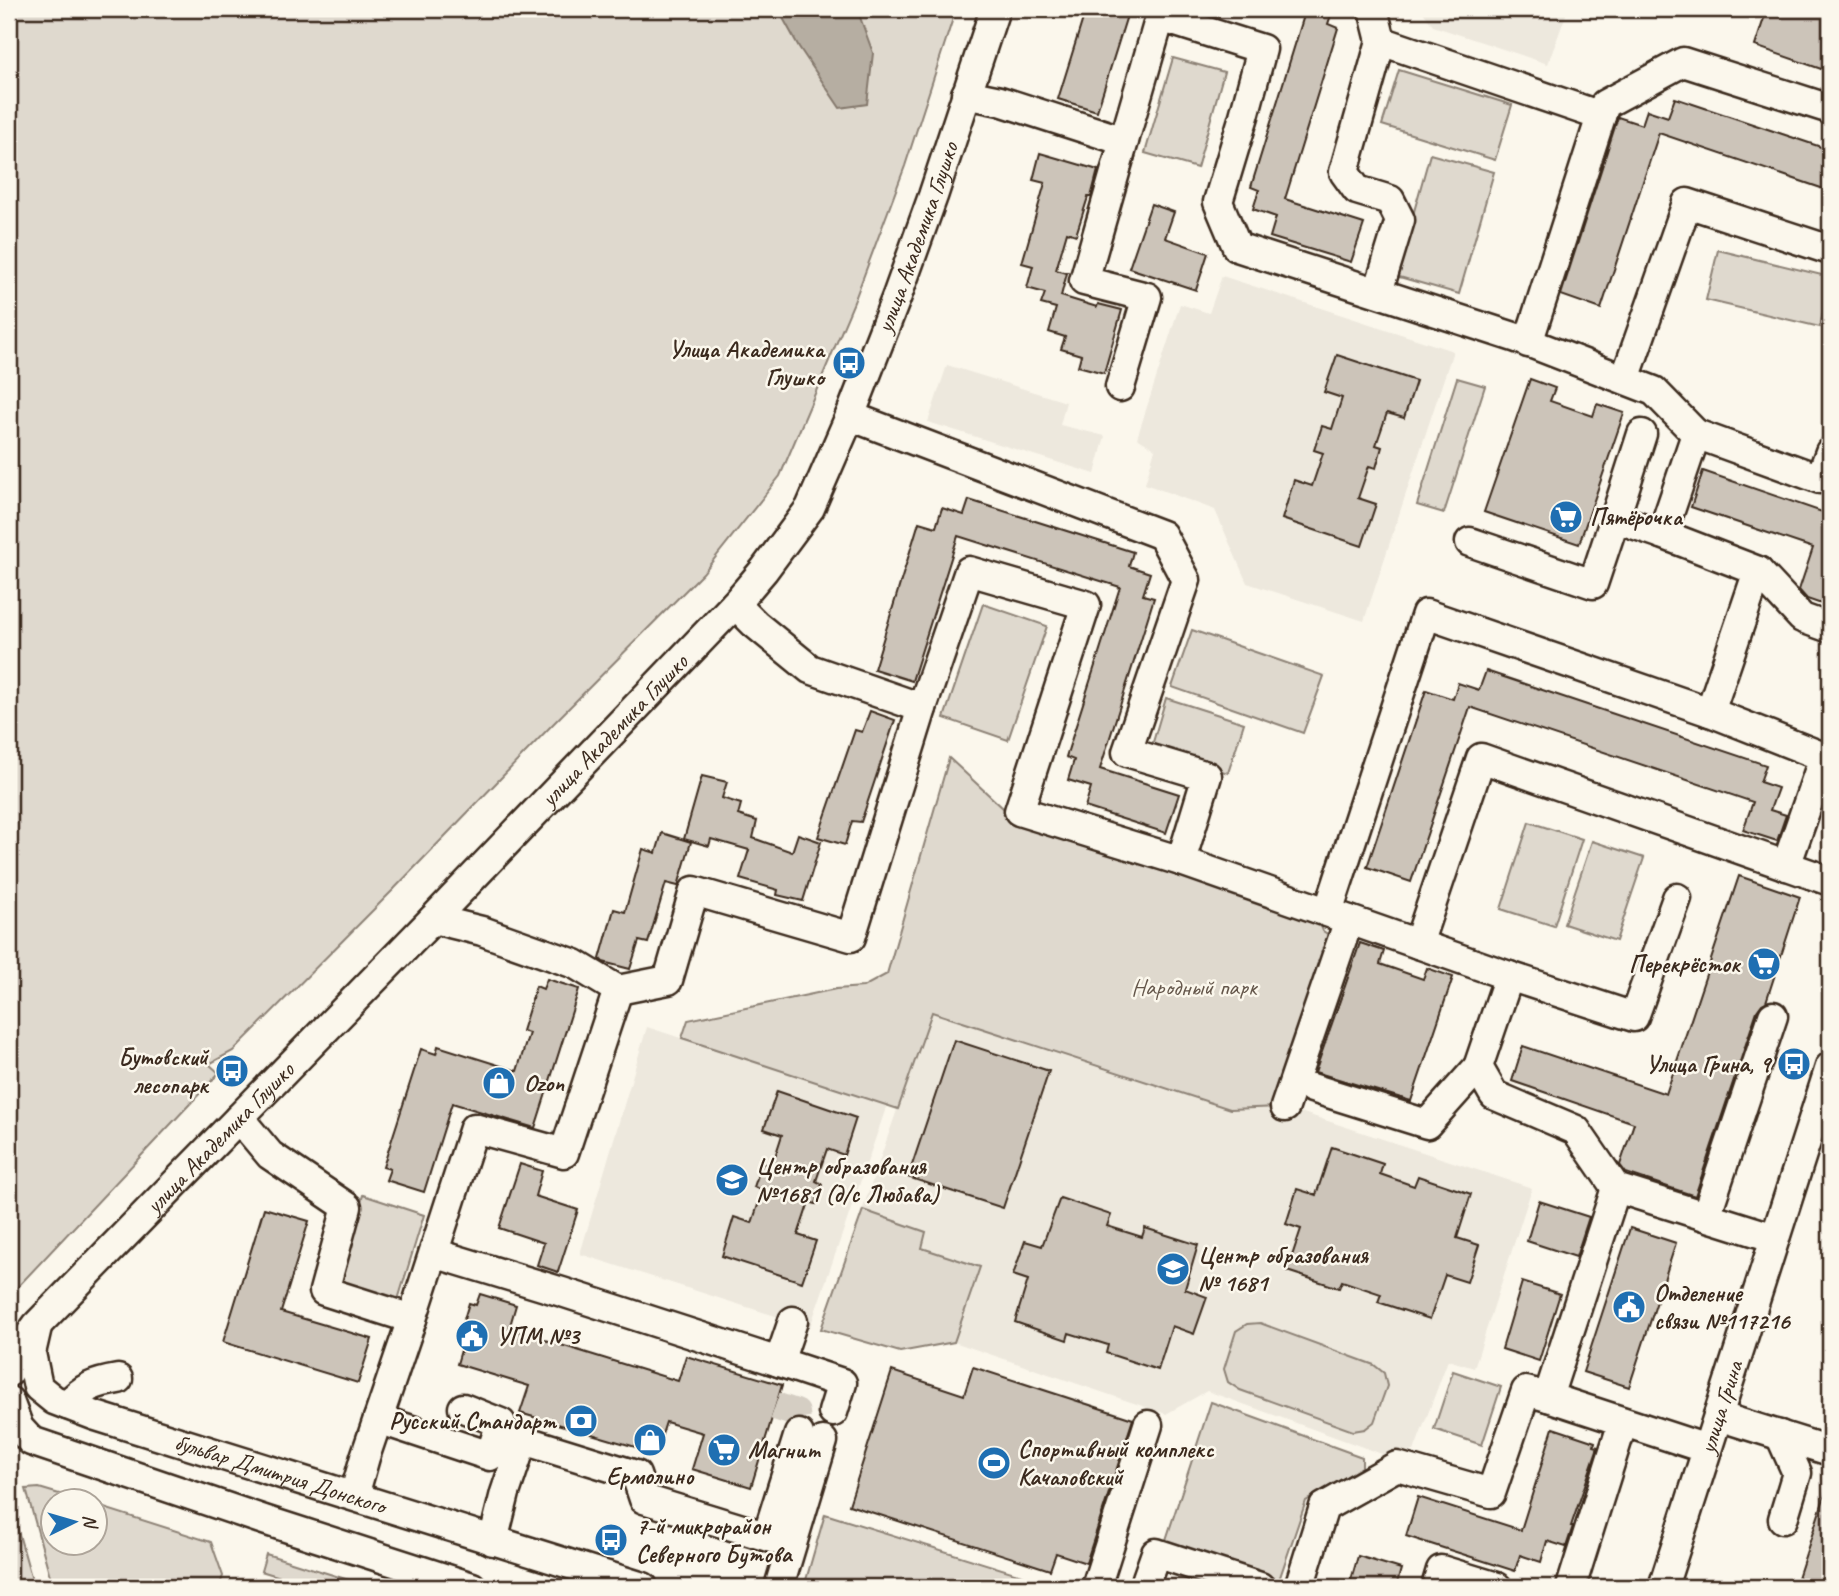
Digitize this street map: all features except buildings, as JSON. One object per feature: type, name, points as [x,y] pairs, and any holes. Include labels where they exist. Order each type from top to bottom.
[{"type":"street","name":"улица Академика Глушко","points":[[37,1325],[433,919],[735,604],[810,508],[850,416],[913,253],[995,9]]},
{"type":"street","points":[[1373,9],[1381,41],[1344,172],[1357,190],[1390,200],[1400,220],[1378,292]]},
{"type":"street","points":[[1120,387],[1147,297],[1084,281],[1160,17],[1262,49],[1218,202],[1237,247],[1528,343],[1625,379],[1654,391],[1696,435],[1820,479],[1830,452]]},
{"type":"street","points":[[1381,41],[1601,116]]},
{"type":"street","points":[[1528,343],[1605,104],[1683,62],[1830,109]]},
{"type":"street","points":[[967,93],[1124,141]]},
{"type":"street","points":[[1625,379],[1687,203],[1830,250]]},
{"type":"street","points":[[850,416],[1161,535],[1186,580],[1127,752],[1206,776],[1181,861]]},
{"type":"street","points":[[1470,542],[1593,584],[1642,434]]},
{"type":"street","points":[[1662,534],[1696,435]]},
{"type":"street","points":[[1615,518],[1758,571],[1802,618],[1830,628]]},
{"type":"street","points":[[433,919],[482,931],[575,964],[618,990],[668,980],[694,891],[850,937],[922,708],[969,571],[1086,605],[1019,811],[1181,861],[1634,1017],[1677,898]]},
{"type":"street","points":[[1710,712],[1758,571]]},
{"type":"street","points":[[735,604],[810,669],[922,708]]},
{"type":"street","points":[[1285,1107],[1338,916],[1341,846],[1426,614],[1710,712],[1824,757],[1786,866]]},
{"type":"street","points":[[1418,944],[1481,758],[1830,881]]},
{"type":"street","points":[[1312,1088],[1427,1124],[1478,1066],[1509,976]]},
{"type":"street","points":[[354,1496],[474,1128],[564,1153],[618,990]]},
{"type":"street","points":[[1706,1216],[1773,1016]]},
{"type":"street","points":[[1478,1066],[1494,1095],[1576,1129],[1616,1188],[1775,1238]]},
{"type":"street","name":"улица Грина","points":[[1663,1587],[1775,1238],[1825,1103],[1830,1067]]},
{"type":"street","points":[[239,1118],[270,1155],[347,1207],[324,1290],[412,1319]]},
{"type":"street","points":[[1548,1396],[1616,1188]]},
{"type":"street","points":[[434,1253],[842,1383],[833,1412]]},
{"type":"street","points":[[779,1362],[793,1321]]},
{"type":"street","points":[[9,1372],[14,1357],[37,1325]]},
{"type":"street","name":"бульвар Дмитрия Донского","points":[[37,1325],[31,1353],[38,1387],[54,1400],[96,1416],[643,1587]]},
{"type":"street","points":[[67,1405],[80,1392],[96,1383],[118,1379]]},
{"type":"street","points":[[1298,1587],[1324,1507],[1397,1466],[1491,1493],[1526,1391],[1707,1449]]},
{"type":"street","points":[[9,1401],[14,1430],[56,1417],[96,1416]]},
{"type":"street","points":[[378,1419],[490,1456],[501,1423],[463,1408]]},
{"type":"street","points":[[1718,1416],[1830,1451]]},
{"type":"street","points":[[1571,1587],[1623,1422]]},
{"type":"street","points":[[1096,1587],[1148,1425]]},
{"type":"street","name":"бульвар Дмитрия Донского","points":[[14,1430],[31,1441],[472,1587]]},
{"type":"street","points":[[1780,1435],[1797,1473],[1783,1518]]},
{"type":"street","points":[[779,1587],[779,1540],[811,1437]]},
{"type":"street","points":[[493,1541],[505,1493],[523,1440],[636,1475],[644,1499],[779,1540]]},
{"type":"street","points":[[1144,1587],[1156,1553],[1260,1587]]},
{"type":"street","points":[[1436,1587],[1441,1570],[1497,1587]]},
{"type":"shaded area","points":[[778,9],[857,9],[873,53],[867,104],[840,108],[799,47]]},
{"type":"shaded area","points":[[1421,9],[1568,9],[1548,64],[1433,26]]},
{"type":"shaded area","points":[[1222,276],[1453,351],[1364,621],[1247,583],[1215,510],[1145,484],[1155,449],[1137,438],[1180,304],[1209,313]]},
{"type":"shaded area","points":[[947,365],[1066,402],[1060,425],[1105,436],[1095,474],[928,422]]},
{"type":"shaded area","name":"Центр образования № 1681","points":[[931,1012],[1230,1109],[1285,1107],[1532,1188],[1474,1368],[1448,1360],[1414,1451],[1382,1454],[1207,1391],[1166,1414],[954,1342],[900,1352],[821,1329]]},
{"type":"shaded area","name":"Центр образования №1681 (д/с Любава)","points":[[647,1027],[887,1105],[810,1327],[580,1254]]},
{"type":"green space","points":[[9,9],[956,9],[905,166],[854,302],[780,476],[703,573],[233,1051],[209,1064],[219,1073],[11,1294],[9,1293]]},
{"type":"green space","points":[[1173,58],[1224,72],[1197,168],[1145,153]]},
{"type":"green space","points":[[1399,70],[1512,105],[1495,160],[1382,125]]},
{"type":"green space","points":[[1430,154],[1494,172],[1459,294],[1396,276]]},
{"type":"green space","points":[[1718,250],[1830,277],[1820,327],[1706,300]]},
{"type":"green space","points":[[1457,378],[1485,386],[1444,513],[1417,505]]},
{"type":"green space","points":[[983,604],[1047,626],[1008,740],[944,718]]},
{"type":"green space","points":[[1192,630],[1324,676],[1303,733],[1172,687]]},
{"type":"green space","points":[[1166,698],[1244,723],[1228,773],[1151,749]]},
{"type":"green space","name":"Народный парк","points":[[949,758],[1016,820],[1317,916],[1323,931],[1335,939],[1279,1107],[1230,1109],[932,1012],[898,1109],[682,1038],[688,1020],[836,989],[863,987],[887,974]]},
{"type":"green space","points":[[1529,822],[1582,839],[1554,926],[1501,909]]},
{"type":"green space","points":[[1592,841],[1644,858],[1616,941],[1564,924]]},
{"type":"green space","points":[[363,1195],[424,1215],[397,1303],[337,1283]]},
{"type":"green space","points":[[863,1210],[926,1232],[922,1248],[980,1267],[954,1342],[900,1352],[821,1329]]},
{"type":"green space","points":[[1260,1323],[1374,1365],[1384,1373],[1387,1386],[1374,1422],[1365,1429],[1353,1431],[1240,1390],[1228,1382],[1224,1369],[1236,1331],[1247,1324]]},
{"type":"green space","points":[[1453,1371],[1501,1387],[1482,1445],[1434,1429]]},
{"type":"green space","points":[[1211,1402],[1362,1457],[1362,1467],[1306,1501],[1279,1580],[1164,1546]]},
{"type":"green space","points":[[38,1488],[38,1533],[26,1489]]},
{"type":"green space","points":[[9,1499],[34,1587],[9,1587]]},
{"type":"green space","points":[[108,1509],[211,1542],[223,1576],[219,1587],[53,1587],[45,1558],[108,1558]]},
{"type":"green space","points":[[825,1514],[1060,1587],[828,1587],[806,1580]]},
{"type":"green space","points":[[266,1554],[371,1587],[313,1587],[261,1571]]},
{"type":"tunnel","points":[[775,1406],[796,1413],[799,1434]]},
{"type":"place","name":"Улица Академика Глушко","points":[[849,363]]},
{"type":"place","name":"Пятёрочка","points":[[1566,517]]},
{"type":"place","name":"Перекрёсток","points":[[1764,964]]},
{"type":"place","name":"Улица Грина, 9","points":[[1794,1064]]},
{"type":"place","name":"Бутовский лесопарк","points":[[232,1071]]},
{"type":"place","name":"Ozon","points":[[499,1083]]},
{"type":"place","name":"Центр образования №1681 (д/с Любава)","points":[[732,1180]]},
{"type":"place","name":"Центр образования № 1681","points":[[1173,1269]]},
{"type":"place","name":"Отделение связи №117216","points":[[1629,1307]]},
{"type":"place","name":"УПМ №3","points":[[472,1336]]},
{"type":"place","name":"Русский Стандарт","points":[[581,1421]]},
{"type":"place","name":"Ермолино","points":[[650,1440]]},
{"type":"place","name":"Магнит","points":[[724,1450]]},
{"type":"place","name":"Спортивный комплекс Качаловский","points":[[994,1463]]},
{"type":"place","name":"7-й микрорайон Северного Бутова","points":[[611,1540]]}]
